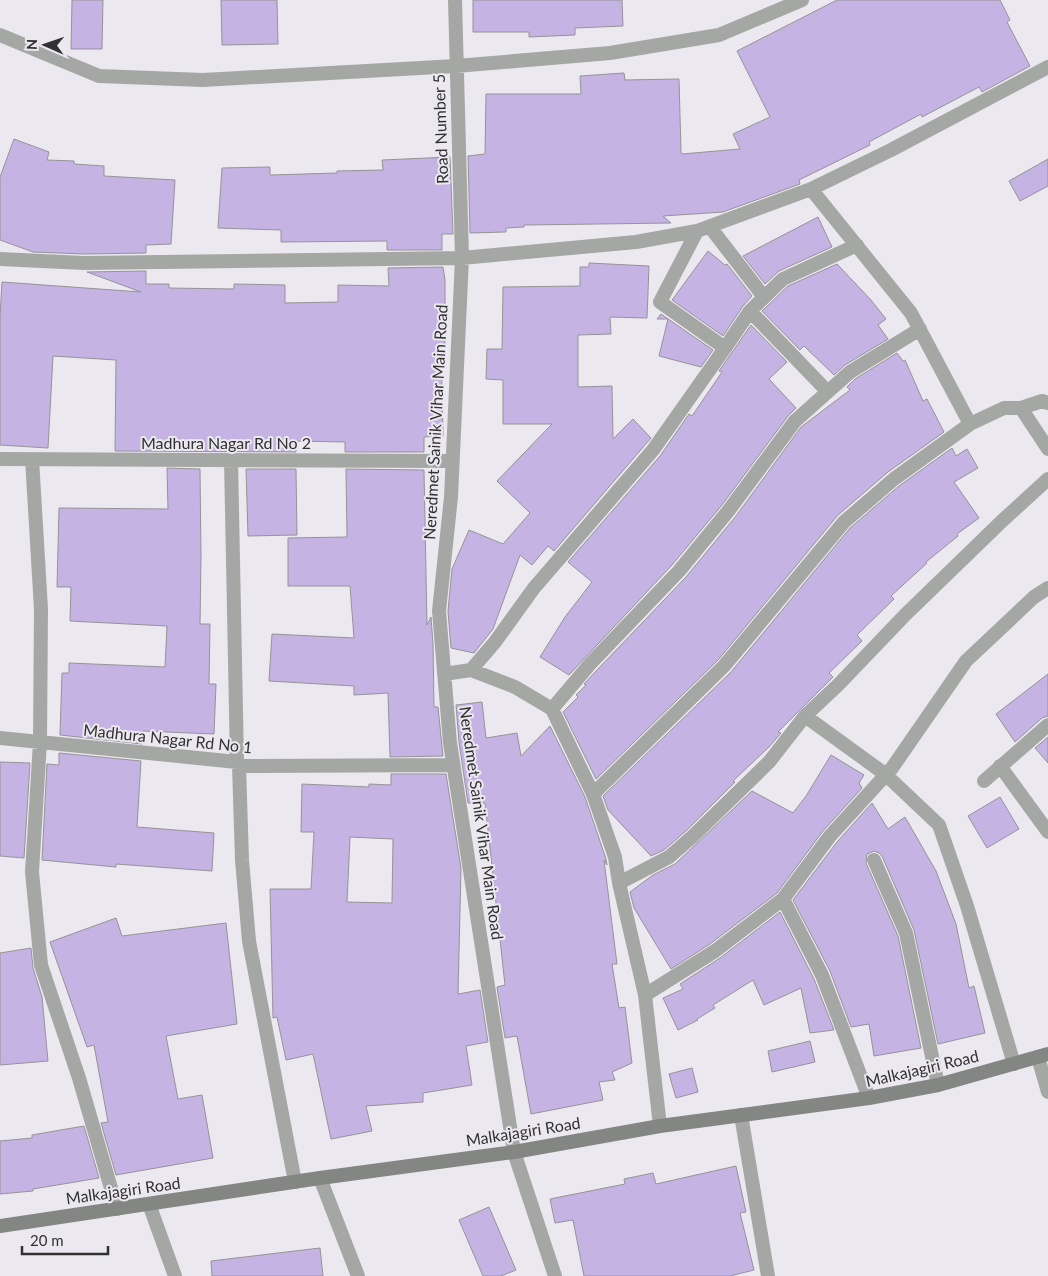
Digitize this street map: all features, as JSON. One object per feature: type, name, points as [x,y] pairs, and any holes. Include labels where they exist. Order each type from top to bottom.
[{"type":"main road","name":"Malkajagiri Road","points":[[0,1226],[320,1178],[514,1152],[660,1126],[869,1098],[938,1085],[1043,1056]]},
{"type":"street","name":"Road Number 5","points":[[455,0],[462,258]]},
{"type":"street","points":[[0,35],[99,76],[203,80],[456,66],[610,54],[719,35],[802,0]]},
{"type":"street","points":[[0,259],[84,263],[462,258],[636,242],[703,229],[812,189],[891,150],[1048,67]]},
{"type":"street","points":[[812,189],[911,313],[970,424]]},
{"type":"street","points":[[703,229],[764,298]]},
{"type":"street","points":[[703,229],[660,302],[725,348]]},
{"type":"street","points":[[471,670],[495,642],[534,588],[653,450],[750,311],[783,279],[856,245]]},
{"type":"street","name":"Neredmet Sainik Vihar Main Road","points":[[462,258],[451,461],[451,497],[440,611],[444,674],[453,765],[514,1152],[555,1276]]},
{"type":"street","points":[[750,311],[827,391]]},
{"type":"street","points":[[552,708],[590,664],[679,571],[729,510],[795,421],[850,372],[920,329]]},
{"type":"street","points":[[594,794],[724,666],[844,522],[894,479],[970,424],[1004,408],[1021,408],[1042,401],[1048,403]]},
{"type":"street","points":[[1021,408],[1048,449]]},
{"type":"street","name":"Madhura Nagar Rd No 2","points":[[0,459],[451,461]]},
{"type":"street","points":[[32,459],[42,609],[40,742],[32,872],[41,965],[79,1078],[117,1209]]},
{"type":"street","points":[[231,459],[238,764],[242,860],[249,941],[295,1182]]},
{"type":"street","points":[[619,882],[669,857],[692,837],[769,762],[805,716],[839,684],[912,608],[1048,479]]},
{"type":"street","points":[[645,995],[715,950],[783,899],[830,836],[892,768],[966,661],[1034,597],[1048,588]]},
{"type":"street","points":[[444,674],[471,670],[515,687],[552,708],[594,794],[616,857],[619,882],[645,995],[660,1126]]},
{"type":"street","points":[[805,716],[885,774],[939,825],[967,906],[1014,1064]]},
{"type":"street","points":[[984,781],[1048,725]]},
{"type":"street","name":"Madhura Nagar Rd No 1","points":[[0,738],[238,764],[453,765]]},
{"type":"street","points":[[1000,766],[1048,832]]},
{"type":"street","points":[[874,860],[906,933],[938,1085]]},
{"type":"street","points":[[783,899],[822,975],[869,1098]]},
{"type":"street","points":[[1043,1056],[1048,1092]]},
{"type":"street","points":[[741,1115],[768,1276]]},
{"type":"street","points":[[320,1178],[358,1276]]},
{"type":"street","points":[[149,1204],[175,1276]]},
{"type":"building","points":[[72,0],[103,0],[102,49],[71,49]]},
{"type":"building","points":[[221,0],[277,0],[278,44],[222,45]]},
{"type":"building","points":[[473,0],[622,0],[623,26],[575,28],[575,35],[529,37],[529,32],[473,32]]},
{"type":"building","points":[[837,0],[1000,0],[1010,20],[1007,22],[1030,66],[982,92],[979,87],[922,117],[921,114],[869,142],[870,145],[799,180],[800,184],[723,212],[663,216],[671,223],[524,225],[524,227],[506,228],[506,232],[470,233],[468,156],[485,154],[486,94],[581,94],[580,76],[624,73],[625,80],[679,79],[682,154],[740,149],[733,134],[770,117],[737,51]]},
{"type":"building","points":[[14,139],[49,152],[47,160],[74,161],[74,164],[104,166],[104,176],[175,180],[171,244],[146,245],[146,253],[84,254],[33,252],[0,240],[0,177]]},
{"type":"building","points":[[450,157],[453,234],[442,234],[442,250],[387,250],[387,241],[281,242],[281,230],[218,228],[222,168],[270,167],[270,175],[337,173],[337,171],[383,170],[382,160]]},
{"type":"building","points":[[1048,159],[1048,186],[1020,201],[1009,181]]},
{"type":"building","points":[[818,217],[832,247],[779,271],[765,284],[743,256]]},
{"type":"building","points":[[708,251],[725,265],[727,264],[752,296],[723,336],[672,300]]},
{"type":"building","points":[[589,263],[649,266],[647,318],[610,317],[611,334],[578,335],[578,387],[612,386],[613,439],[633,419],[651,438],[554,551],[548,546],[532,565],[520,555],[493,629],[474,653],[451,648],[448,611],[452,569],[469,530],[503,544],[530,513],[497,481],[552,424],[503,424],[503,380],[486,379],[487,349],[502,349],[503,287],[580,286],[580,267],[589,267]]},
{"type":"building","points":[[837,264],[886,319],[878,325],[888,339],[845,365],[834,375],[804,346],[800,350],[762,311],[788,286]]},
{"type":"building","points":[[443,267],[445,280],[445,344],[441,344],[443,436],[424,437],[424,452],[345,452],[345,442],[296,441],[296,452],[115,451],[116,360],[53,356],[48,448],[0,445],[0,316],[2,282],[141,292],[87,272],[146,271],[146,284],[169,284],[169,288],[234,289],[234,284],[285,285],[285,303],[338,302],[338,285],[389,286],[388,268]]},
{"type":"building","points":[[661,314],[713,350],[701,367],[659,356],[668,319],[657,319]]},
{"type":"building","points":[[751,325],[787,362],[769,379],[796,408],[788,416],[722,505],[672,565],[569,675],[540,657],[565,617],[592,582],[568,562],[660,456],[689,414],[692,416],[722,372],[719,371]]},
{"type":"building","points":[[897,353],[903,361],[905,360],[923,401],[927,399],[944,432],[888,472],[838,515],[718,660],[596,779],[563,712],[578,697],[576,695],[586,685],[584,684],[686,577],[736,516],[801,427],[850,390],[847,387],[855,379]]},
{"type":"building","points":[[952,448],[956,456],[967,449],[978,468],[954,482],[979,518],[957,534],[958,536],[926,562],[891,596],[894,599],[857,635],[862,641],[829,673],[833,677],[778,732],[781,733],[769,747],[733,781],[735,782],[686,831],[664,850],[651,856],[608,810],[603,796],[731,672],[850,528],[899,486]]},
{"type":"building","points":[[167,468],[200,469],[200,624],[210,624],[209,684],[216,684],[214,734],[143,731],[142,744],[60,735],[62,673],[69,673],[69,663],[165,667],[167,626],[70,621],[71,587],[57,587],[59,508],[168,509]]},
{"type":"building","points":[[246,469],[296,469],[297,535],[248,536]]},
{"type":"building","points":[[346,469],[424,470],[427,625],[431,617],[434,707],[438,707],[443,756],[390,757],[388,693],[354,695],[354,686],[269,681],[272,634],[354,638],[350,586],[288,586],[288,538],[347,537]]},
{"type":"building","points":[[1048,674],[1048,716],[1042,718],[1015,742],[996,714]]},
{"type":"building","points":[[482,702],[486,738],[517,733],[521,756],[550,726],[585,797],[606,859],[607,865],[604,860],[617,964],[612,964],[619,1008],[625,1007],[632,1063],[612,1072],[615,1080],[599,1082],[603,1100],[531,1114],[517,1036],[505,1038],[497,987],[505,985],[485,803],[468,803],[459,742],[456,705]]},
{"type":"building","points":[[1048,737],[1048,763],[1035,748]]},
{"type":"building","points":[[59,753],[141,761],[137,827],[214,833],[212,871],[116,864],[116,867],[42,860],[47,764],[59,765]]},
{"type":"building","points":[[831,755],[864,775],[859,783],[862,788],[823,831],[777,893],[710,944],[671,969],[634,908],[630,892],[653,875],[675,864],[752,791],[793,813],[806,796]]},
{"type":"building","points":[[0,762],[30,763],[24,858],[0,856]]},
{"type":"building","points":[[391,774],[446,774],[461,868],[458,994],[480,990],[488,1042],[466,1046],[472,1085],[423,1093],[423,1102],[366,1106],[372,1131],[331,1139],[313,1054],[286,1060],[277,1017],[273,1018],[270,889],[311,889],[314,832],[301,832],[302,784],[369,787],[369,784],[391,785]],"holes":[[[350,837],[393,839],[392,903],[347,902]]]},
{"type":"building","points":[[1000,797],[1019,829],[987,848],[968,816]]},
{"type":"building","points":[[872,803],[888,829],[905,817],[936,871],[956,924],[969,988],[974,986],[985,1033],[938,1044],[914,930],[882,856],[874,851],[867,854],[866,863],[898,936],[921,1048],[874,1056],[869,1024],[851,1027],[830,971],[793,900],[837,842]]},
{"type":"building","points":[[780,912],[814,979],[834,1030],[810,1033],[801,988],[764,1005],[753,980],[713,1005],[715,1008],[698,1020],[678,1030],[663,998],[683,989],[680,984],[720,958]]},
{"type":"building","points":[[116,918],[122,936],[226,923],[237,1024],[166,1036],[178,1099],[202,1095],[213,1158],[116,1175],[101,1123],[108,1122],[94,1045],[87,1047],[50,942]]},
{"type":"building","points":[[31,948],[33,968],[42,997],[48,1061],[0,1065],[0,953]]},
{"type":"building","points":[[810,1041],[815,1062],[772,1072],[768,1051]]},
{"type":"building","points":[[692,1068],[698,1092],[676,1098],[669,1074]]},
{"type":"building","points":[[84,1126],[99,1178],[33,1189],[33,1191],[0,1194],[0,1141],[32,1138],[32,1135]]},
{"type":"building","points":[[736,1166],[746,1212],[740,1213],[754,1270],[730,1276],[584,1276],[573,1220],[555,1223],[550,1199],[625,1184],[624,1179],[653,1173],[656,1184]]},
{"type":"building","points":[[489,1207],[516,1270],[501,1276],[483,1276],[459,1220]]},
{"type":"building","points":[[320,1248],[323,1276],[212,1276],[211,1261]]}]
